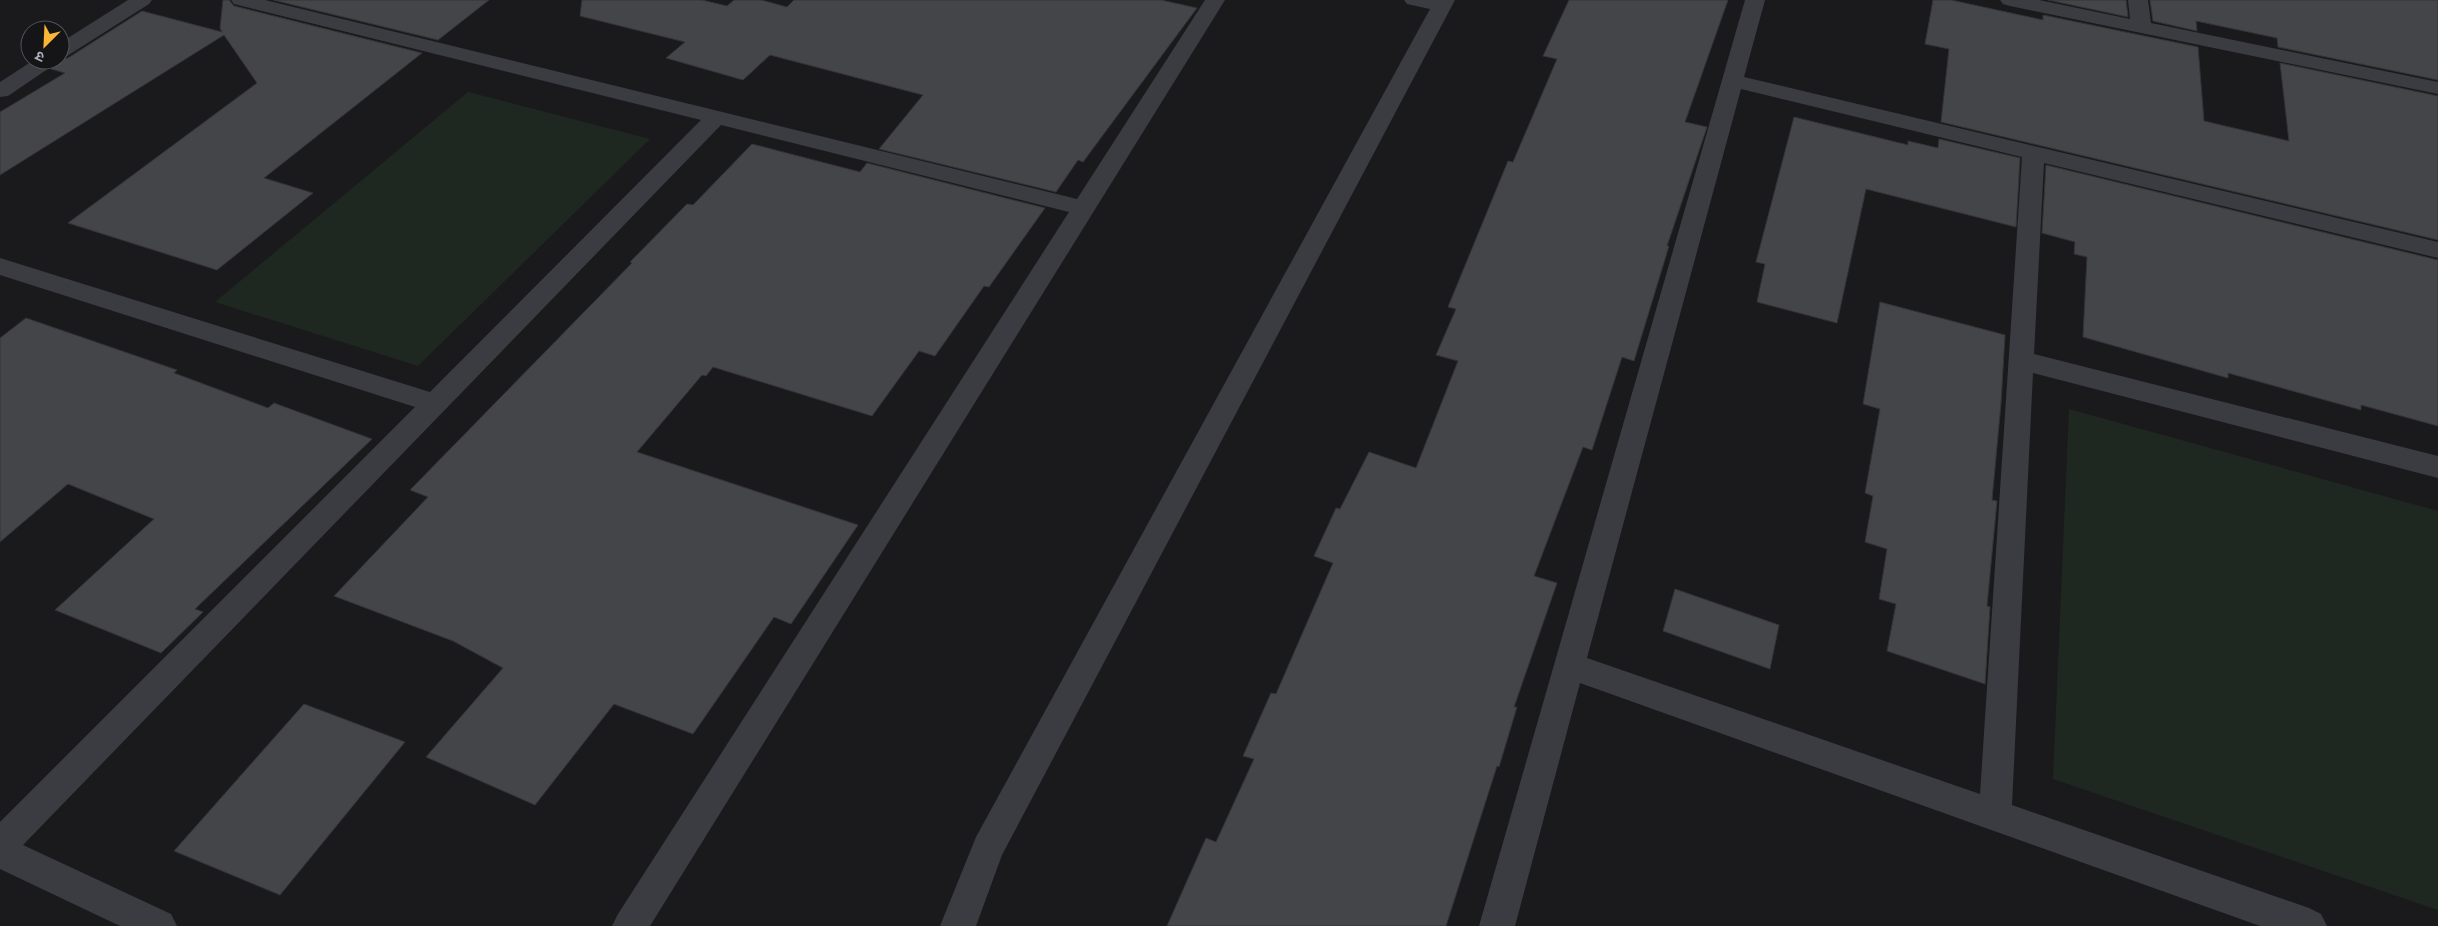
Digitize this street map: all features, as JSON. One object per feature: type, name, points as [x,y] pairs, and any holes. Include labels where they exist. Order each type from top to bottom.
[{"type":"street","points":[[70,46],[142,0]]},
{"type":"street","points":[[242,0],[1084,208]]},
{"type":"street","points":[[630,926],[1215,0]]},
{"type":"street","points":[[958,926],[988,848],[1443,3],[1414,0]]},
{"type":"street","points":[[1497,926],[1754,0]]},
{"type":"street","points":[[2010,0],[2438,88]]},
{"type":"street","points":[[2138,0],[2141,27]]},
{"type":"street","points":[[0,91],[33,70]]},
{"type":"street","points":[[1732,81],[2438,250]]},
{"type":"street","points":[[0,845],[717,117]]},
{"type":"street","points":[[1995,815],[2033,153]]},
{"type":"street","points":[[0,266],[436,403]]},
{"type":"street","points":[[2021,360],[2438,467]]},
{"type":"street","points":[[1569,665],[2309,926]]},
{"type":"street","points":[[0,852],[160,926]]},
{"type":"shaded area","points":[[468,92],[650,139],[418,366],[215,302]]},
{"type":"shaded area","points":[[2069,409],[2438,511],[2438,910],[2053,779]]},
{"type":"building","points":[[223,0],[229,0],[234,6],[422,53],[264,178],[313,193],[217,270],[68,223],[257,83],[224,35],[0,175],[0,112],[65,73],[54,70],[70,70],[70,57],[142,11],[222,32],[220,28]]},
{"type":"building","points":[[273,0],[489,0],[438,40]]},
{"type":"building","points":[[582,0],[702,0],[727,6],[734,0],[761,0],[787,7],[794,0],[1161,0],[1197,8],[1083,162],[1078,160],[1056,192],[879,149],[923,95],[770,55],[743,80],[666,58],[685,42],[580,16]]},
{"type":"building","points":[[1569,0],[1728,0],[1685,122],[1707,127],[1667,246],[1669,246],[1634,361],[1622,357],[1592,450],[1583,447],[1534,576],[1557,583],[1514,707],[1517,707],[1499,767],[1497,766],[1446,926],[1167,926],[1206,838],[1216,842],[1254,759],[1243,756],[1271,693],[1276,694],[1333,563],[1314,556],[1336,508],[1340,509],[1369,452],[1416,468],[1458,361],[1436,355],[1456,309],[1448,307],[1508,161],[1513,162],[1557,59],[1543,56]]},
{"type":"building","points":[[1933,0],[1951,0],[2043,20],[2043,15],[2198,47],[2204,121],[2289,141],[2280,63],[2438,96],[2438,240],[1941,122],[1949,49],[1925,44]]},
{"type":"building","points":[[2048,0],[2126,0],[2128,17]]},
{"type":"building","points":[[2150,0],[2438,0],[2438,80],[2278,47],[2277,38],[2196,21],[2197,31],[2153,21]]},
{"type":"building","points":[[1794,117],[1908,145],[1908,141],[1938,148],[1939,139],[2020,158],[2016,227],[1866,189],[1837,323],[1757,302],[1765,264],[1756,262]]},
{"type":"building","points":[[752,144],[860,172],[867,163],[1045,208],[989,287],[984,286],[935,356],[919,351],[872,416],[713,367],[706,376],[702,375],[637,452],[858,525],[791,624],[774,617],[693,734],[614,704],[535,805],[426,757],[503,668],[453,641],[334,596],[428,497],[410,490],[632,263],[630,262],[687,204],[693,205]]},
{"type":"building","points":[[2046,165],[2438,260],[2438,426],[2361,405],[2361,410],[2228,373],[2228,378],[2083,337],[2087,257],[2074,254],[2075,242],[2042,233]]},
{"type":"building","points":[[1880,302],[2005,335],[1992,500],[1997,501],[1987,606],[1990,607],[1985,684],[1887,651],[1896,604],[1879,599],[1887,549],[1865,542],[1873,496],[1865,493],[1880,409],[1863,404]]},
{"type":"building","points":[[26,318],[177,370],[174,373],[268,408],[274,403],[372,439],[195,609],[203,612],[161,653],[55,610],[154,519],[68,484],[0,542],[0,338]]},
{"type":"building","points":[[1675,589],[1779,625],[1770,669],[1663,631]]},
{"type":"building","points":[[304,704],[405,742],[280,895],[174,851]]}]
